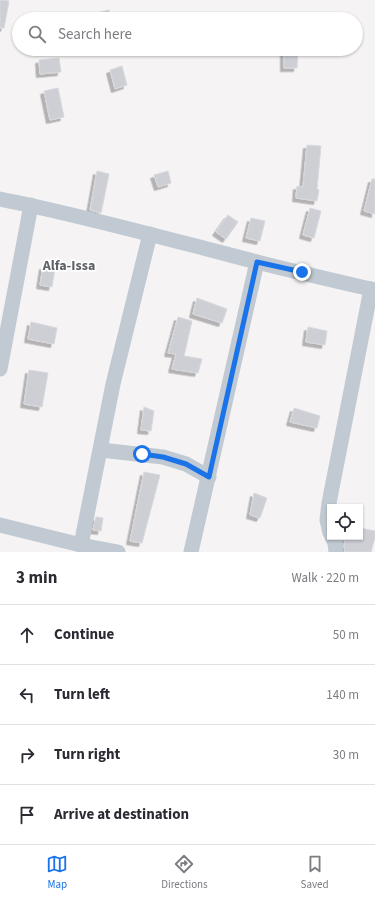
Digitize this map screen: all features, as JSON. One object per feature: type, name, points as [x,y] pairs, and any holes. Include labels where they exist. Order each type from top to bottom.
[{"type":"street","points":[[0,199],[31,205],[257,262],[373,289],[329,504]]},
{"type":"street","points":[[0,369],[31,205]]},
{"type":"street","points":[[81,545],[113,384],[150,234]]},
{"type":"street","points":[[191,552],[257,262]]},
{"type":"street","points":[[100,450],[163,457],[186,464],[209,477]]},
{"type":"street","points":[[0,525],[81,545],[118,552]]},
{"type":"street","points":[[333,540],[336,552]]},
{"type":"building","points":[[0,0],[9,1],[4,28],[0,28]]},
{"type":"building","points":[[284,56],[298,56],[297,68],[284,68]]},
{"type":"building","points":[[59,58],[61,72],[40,74],[39,60]]},
{"type":"building","points":[[122,66],[127,85],[115,89],[110,70]]},
{"type":"building","points":[[58,88],[64,117],[50,120],[44,91]]},
{"type":"building","points":[[307,145],[321,146],[317,201],[296,198],[297,186],[303,187]]},
{"type":"building","points":[[97,171],[109,174],[101,213],[90,210]]},
{"type":"building","points":[[168,171],[171,183],[158,187],[154,175]]},
{"type":"building","points":[[372,179],[375,179],[375,214],[364,211]]},
{"type":"building","points":[[310,208],[321,211],[314,238],[303,235]]},
{"type":"building","points":[[228,215],[238,222],[226,239],[216,232]]},
{"type":"building","points":[[251,218],[265,221],[260,241],[246,238]]},
{"type":"building","points":[[43,266],[55,268],[52,287],[40,285]]},
{"type":"building","points":[[197,298],[227,309],[222,323],[193,314]]},
{"type":"building","points":[[178,317],[192,321],[184,356],[202,359],[198,373],[172,369],[176,354],[168,353]]},
{"type":"building","points":[[31,322],[57,328],[54,344],[28,339]]},
{"type":"building","points":[[308,327],[327,331],[325,345],[306,342]]},
{"type":"building","points":[[29,370],[48,373],[42,407],[24,404]]},
{"type":"building","points":[[144,407],[154,411],[151,431],[141,430]]},
{"type":"building","points":[[294,408],[320,416],[317,428],[290,422]]},
{"type":"building","points":[[144,472],[160,475],[142,543],[130,541]]},
{"type":"building","points":[[254,493],[267,498],[260,518],[250,515]]},
{"type":"building","points":[[96,517],[103,518],[101,531],[93,530]]},
{"type":"building","points":[[363,529],[375,531],[371,552],[345,552],[345,540],[363,540]]},
{"type":"district","name":"Alfa-Issa","points":[[69,265]]},
{"type":"route","points":[[142,454],[163,457],[186,464],[209,477],[257,262],[302,272]]}]
